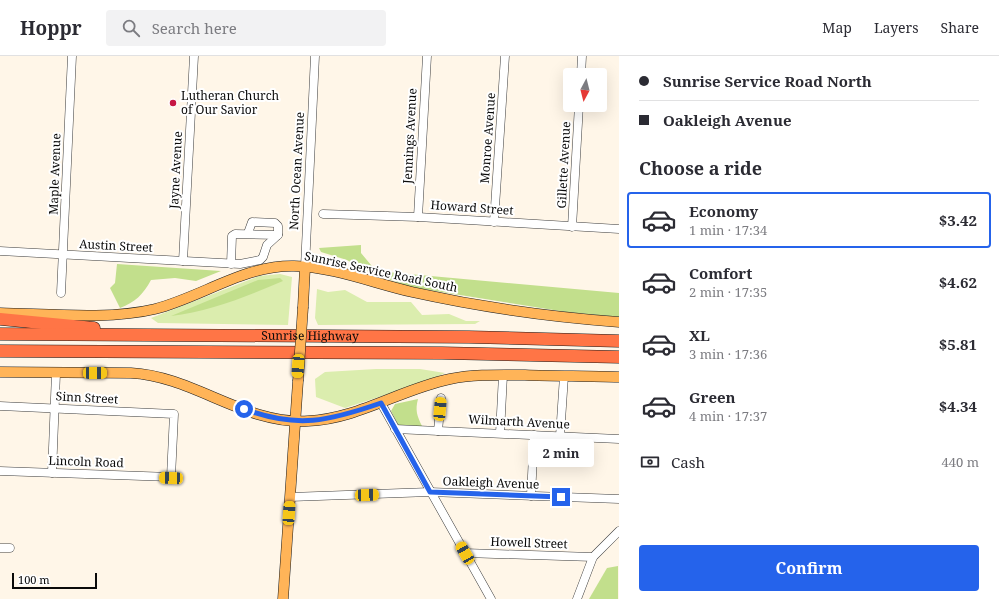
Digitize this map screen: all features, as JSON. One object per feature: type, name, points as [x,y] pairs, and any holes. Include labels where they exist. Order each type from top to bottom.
[{"type":"highway","points":[[0,319],[161,335]]},
{"type":"highway","name":"Sunrise Highway","points":[[0,334],[455,337],[619,341]]},
{"type":"highway","points":[[593,340],[619,338]]},
{"type":"highway","name":"Sunrise Highway","points":[[0,351],[619,356]]},
{"type":"highway","points":[[0,359],[31,358],[80,352]]},
{"type":"main road","name":"Sunrise Service Road South","points":[[0,314],[99,314],[136,312],[168,305],[254,272],[285,267],[305,267],[470,304],[544,315],[619,322]]},
{"type":"main road","name":"North Ocean Avenue","points":[[284,599],[305,267]]},
{"type":"main road","points":[[0,372],[131,373],[152,376],[174,382],[257,414],[295,421],[333,418],[449,379],[474,375],[619,377]]},
{"type":"street","name":"Maple Avenue","points":[[61,293],[72,56]]},
{"type":"street","name":"Jayne Avenue","points":[[183,261],[194,56]]},
{"type":"street","name":"North Ocean Avenue","points":[[305,267],[315,56]]},
{"type":"street","name":"Jennings Avenue","points":[[418,217],[427,56]]},
{"type":"street","name":"Monroe Avenue","points":[[494,222],[505,56]]},
{"type":"street","points":[[581,68],[582,56]]},
{"type":"street","name":"Gillette Avenue","points":[[572,227],[579,112]]},
{"type":"street","name":"Howard Street","points":[[323,214],[418,217],[619,229]]},
{"type":"street","points":[[231,264],[232,236],[235,234],[248,233],[278,235],[278,226],[275,223],[252,222],[248,233]]},
{"type":"street","name":"Austin Street","points":[[0,251],[240,264],[260,260],[263,257],[267,245],[278,235]]},
{"type":"street","points":[[52,473],[56,373]]},
{"type":"street","points":[[500,434],[503,375]]},
{"type":"street","points":[[560,436],[564,376]]},
{"type":"street","points":[[438,431],[441,398]]},
{"type":"street","points":[[381,403],[491,599]]},
{"type":"street","name":"Sinn Street","points":[[0,406],[174,414],[171,478]]},
{"type":"street","name":"Wilmarth Avenue","points":[[395,429],[619,439]]},
{"type":"street","points":[[531,496],[534,435]]},
{"type":"street","name":"Lincoln Road","points":[[0,471],[171,478]]},
{"type":"street","name":"Oakleigh Avenue","points":[[290,497],[430,492],[619,499]]},
{"type":"street","points":[[577,599],[593,558],[619,531]]},
{"type":"street","points":[[0,548],[10,548]]},
{"type":"street","name":"Howell Street","points":[[465,553],[593,558]]},
{"type":"green space","points":[[361,245],[361,253],[376,271],[619,293],[619,317],[566,312],[410,287],[363,270],[347,260],[321,252],[319,248]]},
{"type":"green space","points":[[117,264],[221,271],[196,281],[175,278],[151,280],[145,290],[138,297],[120,308],[110,288],[115,283]]},
{"type":"green space","points":[[280,274],[292,277],[288,325],[158,323],[151,318],[259,276]]},
{"type":"green space","points":[[280,278],[283,281],[228,303],[200,311],[171,316],[258,280]]},
{"type":"green space","points":[[317,289],[328,292],[345,290],[367,302],[411,302],[422,315],[449,314],[466,321],[480,321],[475,324],[318,325],[315,318]]},
{"type":"green space","points":[[376,369],[420,369],[445,373],[428,381],[345,408],[316,397],[315,379],[325,372]]},
{"type":"green space","points":[[418,399],[417,413],[422,426],[399,427],[391,411],[395,404]]},
{"type":"green space","points":[[618,566],[618,599],[589,599],[607,568]]},
{"type":"place","name":"Lutheran Church of Our Savior","points":[[173,103]]},
{"type":"route","points":[[244,409],[257,414],[280,419],[308,421],[347,415],[381,403],[430,492],[561,497]]}]
